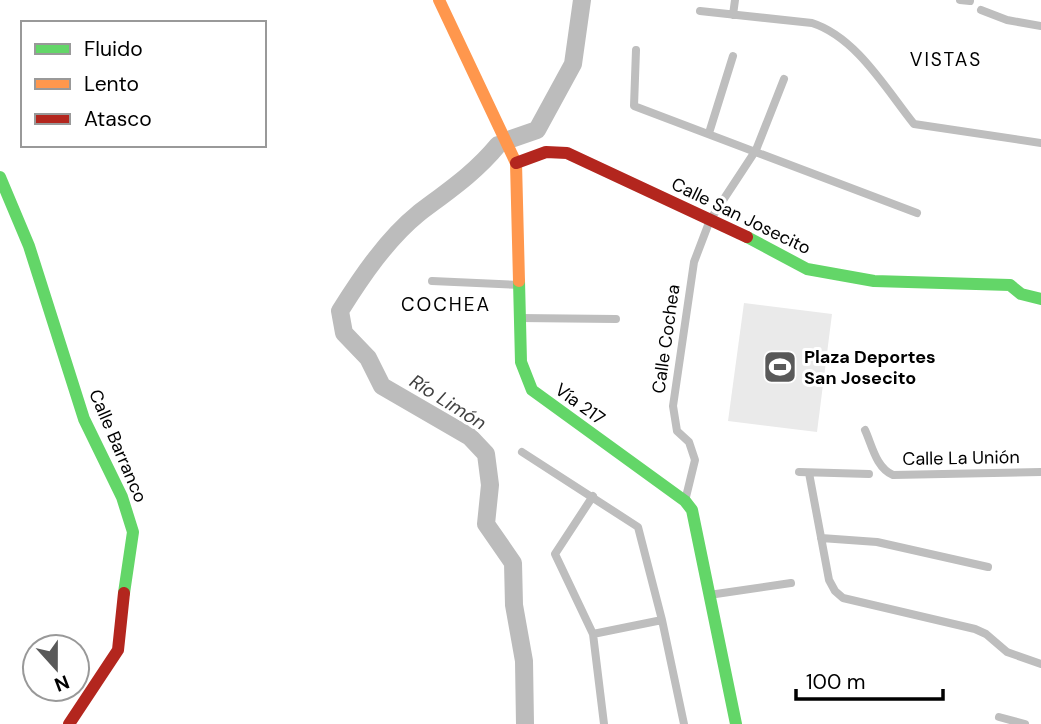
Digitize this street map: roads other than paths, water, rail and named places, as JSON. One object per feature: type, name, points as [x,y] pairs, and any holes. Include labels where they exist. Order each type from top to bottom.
[{"type":"street","name":"Vía 217","points":[[439,0],[453,24],[516,163],[521,362],[531,390],[685,501]]},
{"type":"street","points":[[733,15],[735,0]]},
{"type":"street","points":[[960,0],[970,1]]},
{"type":"street","points":[[981,10],[1007,20],[1041,26]]},
{"type":"street","points":[[700,11],[812,23],[830,28],[844,39],[915,124],[1041,143]]},
{"type":"street","points":[[636,50],[634,106],[917,213]]},
{"type":"street","points":[[709,133],[733,56]]},
{"type":"street","name":"Calle Cochea","points":[[685,501],[695,460],[689,442],[677,431],[673,406],[694,262],[710,220],[756,150],[783,79]]},
{"type":"street","name":"Calle San Josecito","points":[[516,163],[558,151],[722,223],[807,268],[874,281],[1010,285],[1021,295],[1041,299]]},
{"type":"street","name":"Calle Barranco","points":[[0,177],[29,246],[84,419],[122,497],[133,531],[118,629],[118,650],[69,724]]},
{"type":"street","points":[[432,281],[521,285]]},
{"type":"street","points":[[520,318],[616,319]]},
{"type":"street","name":"Calle La Unión","points":[[865,430],[878,461],[886,472],[893,475],[1041,472]]},
{"type":"street","points":[[522,452],[638,527],[662,620],[684,724]]},
{"type":"street","points":[[799,472],[869,474]]},
{"type":"street","points":[[809,473],[829,580],[843,598],[975,629],[986,634],[1007,652],[1041,664]]},
{"type":"street","points":[[593,496],[555,554],[593,634],[604,724]]},
{"type":"street","points":[[685,501],[692,510],[736,724]]},
{"type":"street","points":[[821,538],[877,542],[988,567]]},
{"type":"street","points":[[709,595],[790,583]]},
{"type":"street","points":[[593,634],[662,620]]},
{"type":"street","points":[[999,717],[1025,724]]},
{"type":"waterway","name":"Río Limón","points":[[511,139],[537,130],[573,64],[582,0]]},
{"type":"waterway","name":"Río Limón","points":[[498,145],[470,173],[396,234],[366,271],[340,311],[344,333],[368,358],[382,386],[470,437],[486,454],[490,485],[486,524],[513,563],[514,605],[524,661],[525,724]]},
{"type":"place","name":"Plaza Deportes San Josecito","points":[[780,367]]},
{"type":"district","name":"VISTAS","points":[[946,59]]},
{"type":"district","name":"COCHEA","points":[[446,304]]}]
